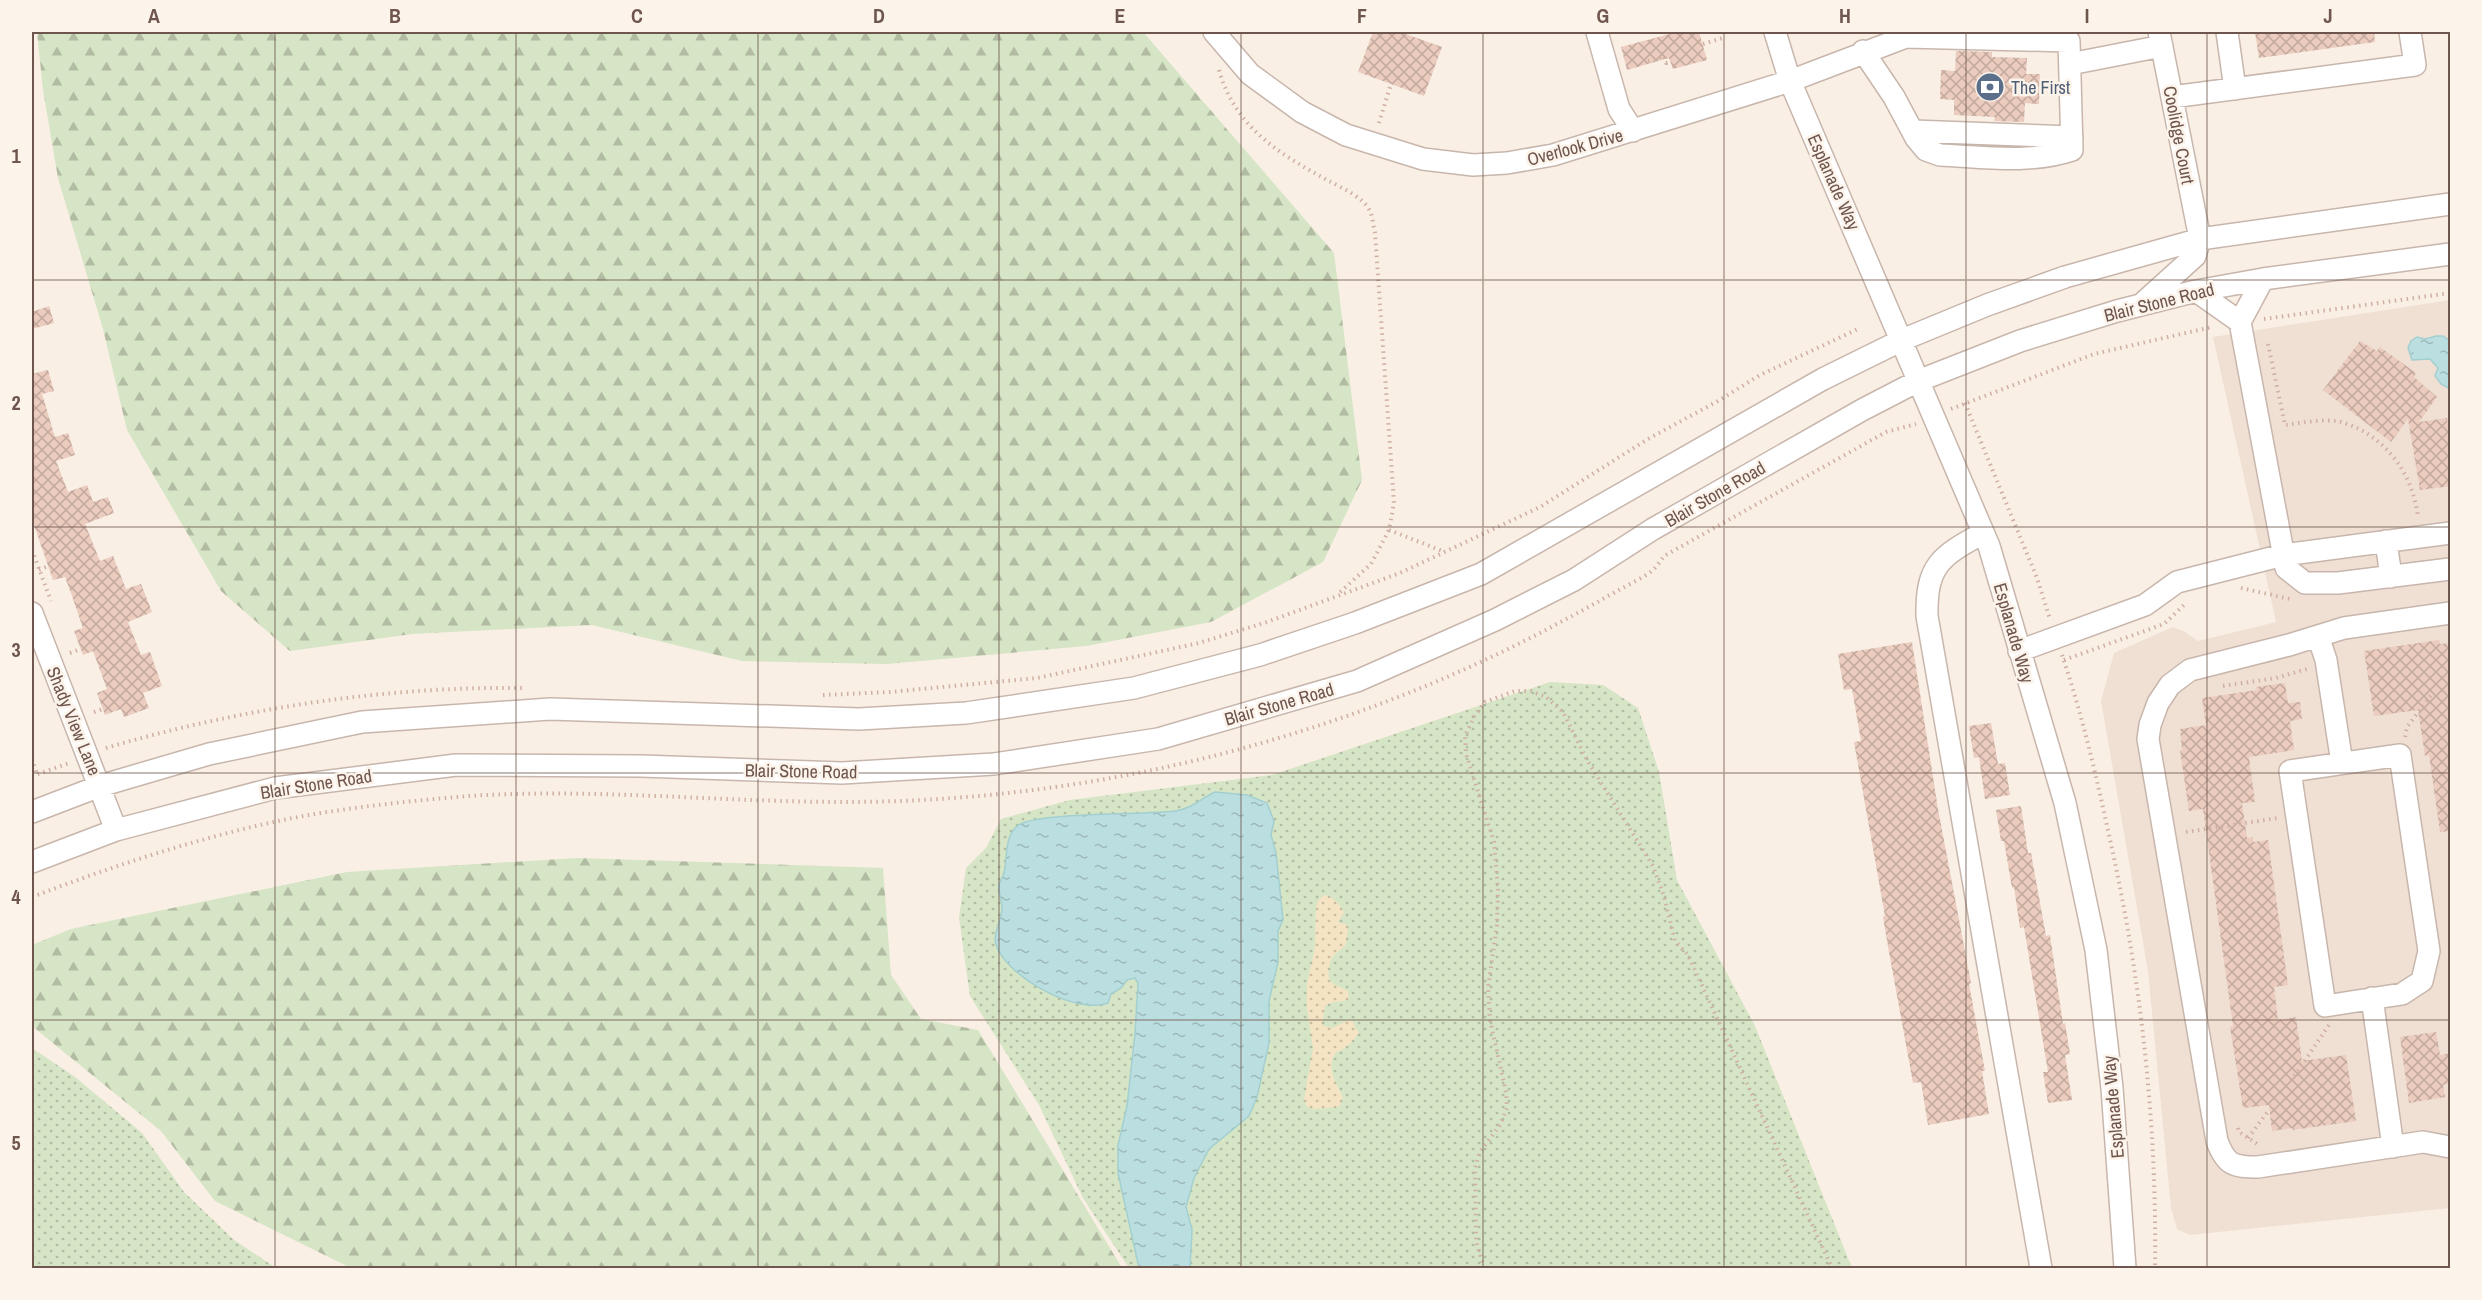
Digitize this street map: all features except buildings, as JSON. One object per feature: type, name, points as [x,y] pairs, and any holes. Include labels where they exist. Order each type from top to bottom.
[{"type":"street","name":"Overlook Drive","points":[[1214,32],[1250,74],[1302,112],[1346,135],[1423,159],[1473,165],[1507,163],[1553,155],[1790,81],[1863,51],[1906,37],[2069,41],[2070,64]]},
{"type":"street","points":[[1597,32],[1619,109],[1633,131]]},
{"type":"street","name":"Esplanade Way","points":[[1775,32],[1790,81],[1983,533],[2065,803],[2096,950],[2112,1088],[2125,1269]]},
{"type":"street","points":[[2172,98],[2415,65],[2410,32]]},
{"type":"street","points":[[2230,36],[2235,89]]},
{"type":"street","points":[[1863,51],[1926,150],[1940,155],[2030,159],[2052,157],[2072,143],[2070,64],[2160,39]]},
{"type":"street","name":"Coolidge Court","points":[[2160,39],[2200,239]]},
{"type":"street","points":[[32,812],[100,786],[209,754],[362,722],[550,709],[859,719],[966,713],[1134,688],[1260,655],[1355,623],[1481,574],[1823,379],[1902,340],[1987,305],[2054,281],[2200,239],[2451,204]]},
{"type":"street","points":[[2140,305],[2195,256],[2200,239]]},
{"type":"street","name":"Blair Stone Road","points":[[32,862],[116,830],[275,788],[456,765],[641,766],[842,773],[994,764],[1158,739],[1357,681],[1495,620],[1574,580],[1653,529],[1862,410],[1918,381],[2020,341],[2140,305],[2196,291],[2263,279],[2451,254]]},
{"type":"street","points":[[2263,279],[2240,322],[2286,568],[2305,583],[2338,584],[2451,570]]},
{"type":"street","points":[[2196,291],[2240,322]]},
{"type":"street","points":[[1983,533],[1953,549],[1938,563],[1930,578],[1926,593],[1927,616],[2041,1269]]},
{"type":"street","points":[[2019,651],[2145,605],[2177,582],[2283,555],[2451,533]]},
{"type":"street","points":[[2386,541],[2391,577]]},
{"type":"street","points":[[2451,613],[2344,628],[2190,670],[2170,685],[2158,703],[2150,724],[2148,739],[2217,1141],[2222,1154],[2238,1167],[2258,1167],[2423,1142],[2451,1146]]},
{"type":"street","name":"Shady View Lane","points":[[33,622],[88,754],[116,830]]},
{"type":"street","points":[[2318,636],[2326,660],[2342,763]]},
{"type":"street","points":[[2400,755],[2429,951],[2422,981],[2402,994],[2325,1006],[2290,771],[2342,763],[2400,755]]},
{"type":"street","points":[[2372,998],[2393,1146]]},
{"type":"path","points":[[1703,44],[1726,37]]},
{"type":"path","points":[[1648,61],[1664,56],[1666,63],[1671,62]]},
{"type":"path","points":[[1218,68],[1225,91],[1240,114],[1264,141],[1349,192],[1370,209],[1375,233],[1394,503],[1389,530],[1371,564],[1336,596]]},
{"type":"path","points":[[1379,123],[1391,84]]},
{"type":"path","points":[[2263,320],[2265,330]]},
{"type":"path","points":[[821,695],[890,692],[1037,678],[1199,643],[1267,622],[1400,573],[1540,507],[1648,440],[1760,375],[1858,329]]},
{"type":"path","points":[[2267,341],[2285,425],[2339,422],[2366,433],[2391,452],[2408,478],[2417,508],[2421,537]]},
{"type":"path","points":[[1389,530],[1446,552]]},
{"type":"path","points":[[39,570],[48,566]]},
{"type":"path","points":[[2237,588],[2255,590],[2297,601]]},
{"type":"path","points":[[2064,660],[2164,624],[2193,600]]},
{"type":"path","points":[[70,652],[81,649]]},
{"type":"path","points":[[2212,687],[2276,678],[2307,669],[2326,660]]},
{"type":"path","points":[[32,776],[88,754],[200,722],[375,695],[447,689],[525,688]]},
{"type":"path","points":[[1484,1269],[1476,1241],[1475,1168],[1480,1152],[1500,1125],[1507,1107],[1506,1092],[1490,1020],[1488,988],[1497,925],[1498,890],[1494,842],[1466,754],[1466,736],[1475,715],[1485,702],[1515,691],[1531,691],[1546,697],[1563,712],[1587,760],[1653,866],[1664,896],[1675,941],[1688,955],[1832,1269]]},
{"type":"path","points":[[2400,755],[2407,727],[2432,694]]},
{"type":"path","points":[[94,712],[103,709]]},
{"type":"path","points":[[32,759],[37,774]]},
{"type":"path","points":[[2186,832],[2297,816]]},
{"type":"path","points":[[2184,821],[2188,843]]},
{"type":"path","points":[[2291,1080],[2344,1002]]},
{"type":"path","points":[[2248,1138],[2269,1110]]},
{"type":"path","points":[[2237,1120],[2239,1132],[2259,1145],[2270,1143]]},
{"type":"shaded area","points":[[2450,300],[2450,1208],[2190,1235],[2177,1229],[2171,1208],[2148,971],[2101,701],[2114,653],[2173,627],[2198,641],[2276,622],[2213,337]]},
{"type":"green space","points":[[37,32],[1143,32],[1334,253],[1362,480],[1323,562],[1211,622],[1086,646],[887,664],[742,661],[592,625],[412,634],[290,651],[221,591],[127,430],[103,329],[58,178],[43,90]]},
{"type":"green space","points":[[1550,682],[1603,685],[1638,708],[1659,772],[1677,880],[1755,1026],[1852,1268],[1129,1268],[1083,1198],[1039,1105],[970,996],[959,918],[966,868],[986,848],[1001,819],[1070,800],[1272,775]]},
{"type":"green space","points":[[577,858],[883,868],[891,975],[921,1019],[978,1030],[1122,1268],[351,1268],[215,1201],[161,1131],[32,1026],[32,945],[71,929],[347,872]]},
{"type":"green space","points":[[32,1048],[75,1077],[142,1133],[184,1192],[234,1240],[276,1268],[32,1268]]},
{"type":"sand","points":[[1324,895],[1338,903],[1344,912],[1338,922],[1347,925],[1346,943],[1332,957],[1328,973],[1331,982],[1348,991],[1349,999],[1325,1006],[1322,1025],[1332,1028],[1349,1020],[1354,1023],[1359,1032],[1349,1045],[1335,1053],[1332,1059],[1333,1076],[1343,1097],[1339,1107],[1313,1109],[1307,1107],[1304,1100],[1313,1048],[1307,1008],[1307,984],[1315,947],[1316,907]]},
{"type":"water","points":[[2443,336],[2450,341],[2450,389],[2441,384],[2435,376],[2438,368],[2430,359],[2412,360],[2408,348],[2411,341],[2417,337],[2425,339]]},
{"type":"water","points":[[1215,792],[1247,795],[1267,803],[1274,821],[1271,835],[1276,853],[1283,920],[1278,931],[1278,962],[1269,1001],[1269,1043],[1257,1097],[1249,1116],[1209,1149],[1194,1178],[1186,1207],[1192,1230],[1190,1268],[1139,1268],[1118,1173],[1118,1145],[1127,1106],[1138,983],[1135,978],[1127,980],[1121,988],[1111,994],[1108,1003],[1095,1005],[1079,1004],[1062,999],[1029,982],[1004,959],[995,942],[1002,908],[999,885],[1004,873],[1010,836],[1017,826],[1044,818],[1175,811],[1190,806]]},
{"type":"place","name":"The First","points":[[1990,87]]}]
